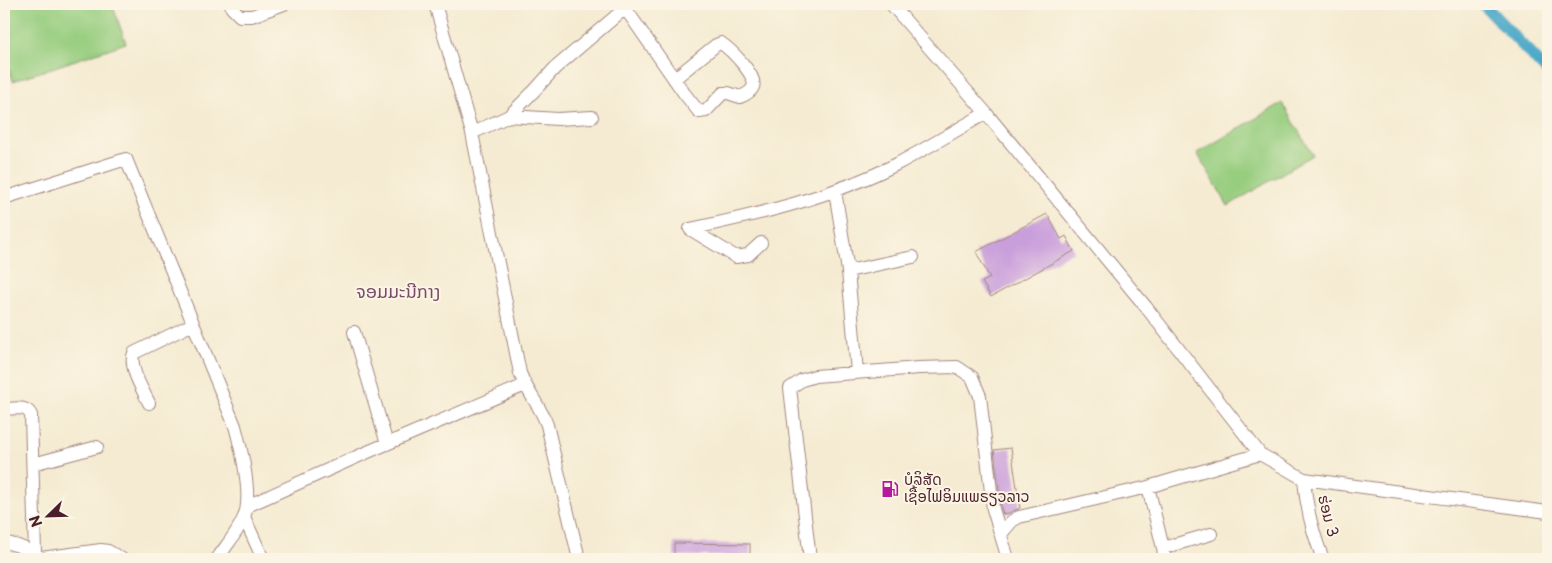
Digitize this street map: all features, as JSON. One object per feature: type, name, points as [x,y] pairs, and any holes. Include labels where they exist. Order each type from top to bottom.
[{"type":"street","points":[[231,4],[232,8],[240,16],[252,16],[284,4]]},
{"type":"street","points":[[435,4],[472,133],[520,373],[524,385],[544,415],[579,559]]},
{"type":"street","points":[[891,4],[986,113],[1146,307],[1260,454],[1304,479],[1548,512]]},
{"type":"street","points":[[472,133],[509,116],[555,68],[628,6],[674,80],[699,112],[703,113],[723,93],[740,97],[750,92],[754,82],[750,73],[727,47],[721,43],[716,45],[674,80]]},
{"type":"street","points":[[761,243],[748,255],[736,257],[690,229],[760,214],[835,191],[896,165],[986,113]]},
{"type":"street","points":[[509,116],[558,119],[592,117]]},
{"type":"street","points":[[4,198],[126,159],[235,426],[246,481],[246,512],[263,559]]},
{"type":"street","points":[[835,191],[848,271],[857,372]]},
{"type":"street","points":[[848,271],[913,257]]},
{"type":"street","points":[[149,403],[132,366],[134,353],[193,324]]},
{"type":"street","points":[[354,332],[387,444]]},
{"type":"street","points":[[810,559],[790,388],[802,380],[815,376],[957,367],[972,377],[980,396],[993,509],[1008,559]]},
{"type":"street","points":[[217,559],[246,512],[387,444],[524,385]]},
{"type":"street","points":[[4,409],[25,409],[31,415],[33,464],[31,555]]},
{"type":"street","points":[[33,464],[97,447]]},
{"type":"street","points":[[1001,534],[1012,521],[1019,517],[1148,487],[1260,454]]},
{"type":"street","name":"ຮ່ອມ 3","points":[[1304,479],[1306,500],[1313,530],[1323,559]]},
{"type":"street","points":[[1148,487],[1164,554],[1211,534]]},
{"type":"street","points":[[4,542],[18,545],[31,555],[41,558],[101,550],[108,551],[122,559]]},
{"type":"green space","points":[[4,4],[112,4],[126,43],[13,81],[4,53]]},
{"type":"green space","points":[[1282,103],[1313,155],[1228,206],[1197,153]]},
{"type":"building","points":[[1047,214],[1061,239],[1066,236],[1074,251],[991,297],[982,282],[990,278],[976,252]]},
{"type":"building","points":[[1011,448],[1020,508],[1003,514],[994,450]]},
{"type":"building","points":[[674,543],[750,544],[750,556],[674,556]]},
{"type":"waterway","points":[[1483,4],[1548,72]]},
{"type":"place","name":"ບໍລິສັດ ເຊື້ອໄຟອິມແພຣຽວລາວ","points":[[890,489]]},
{"type":"district","name":"ຈອມມະນີກາງ","points":[[398,292]]}]
